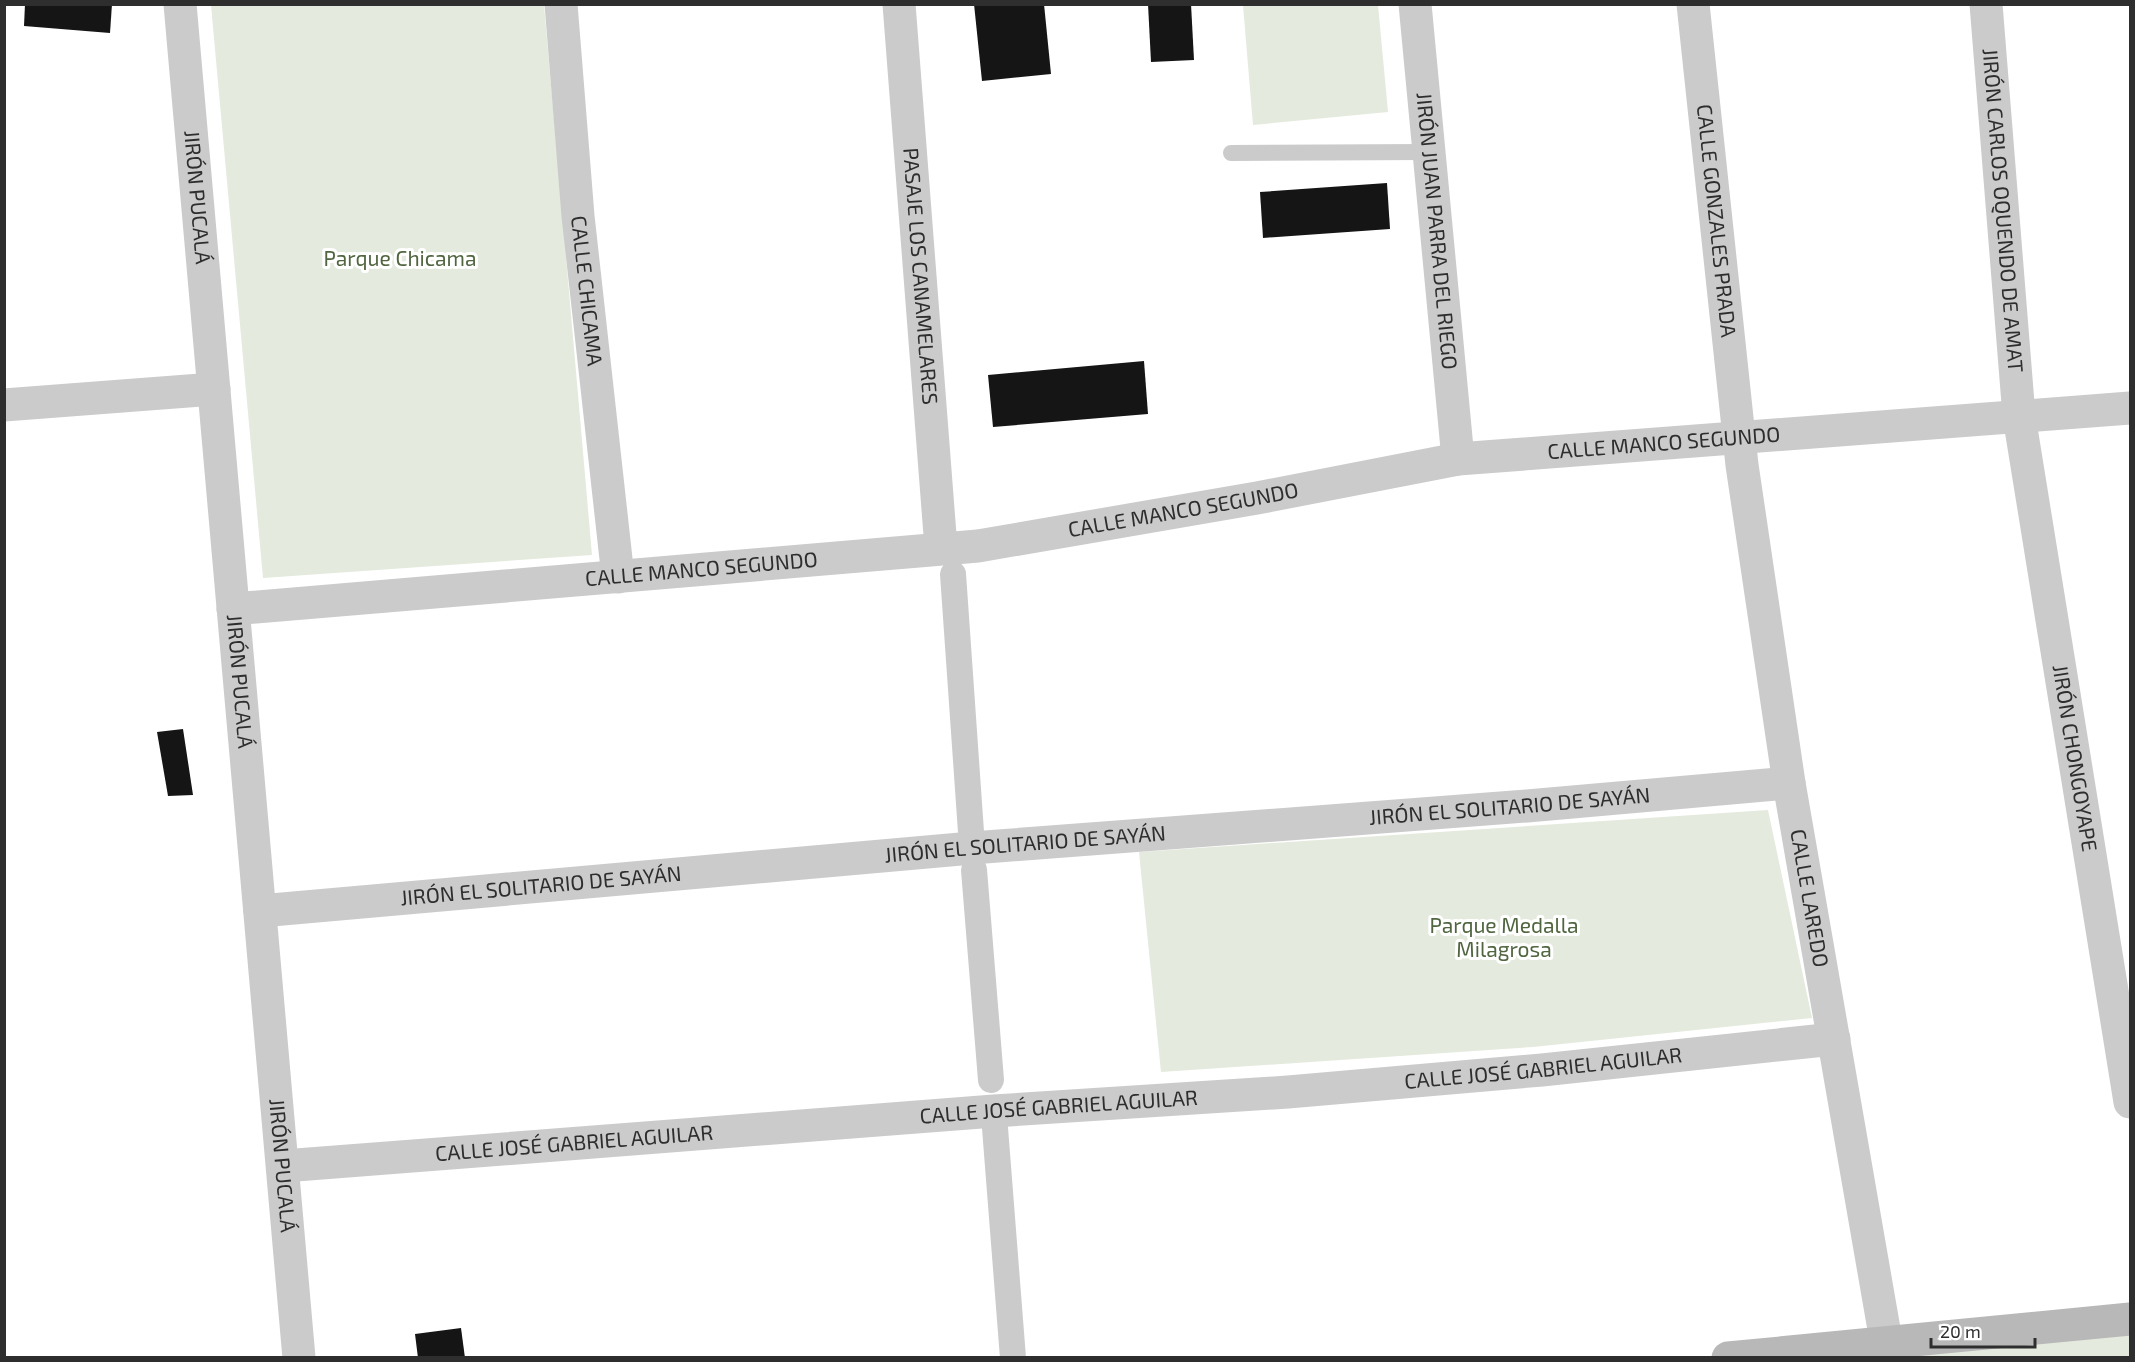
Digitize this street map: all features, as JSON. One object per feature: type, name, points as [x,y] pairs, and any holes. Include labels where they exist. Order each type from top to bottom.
[{"type":"main road","points":[[1728,1358],[1889,1351],[2130,1319]]},
{"type":"street","name":"JIRÓN PUCALÁ","points":[[180,4],[299,1358]]},
{"type":"street","name":"CALLE CHICAMA","points":[[561,4],[578,216],[618,577]]},
{"type":"street","name":"PASAJE LOS CANAMELARES","points":[[899,4],[971,832]]},
{"type":"street","name":"JIRÓN JUAN PARRA DEL RIEGO","points":[[1415,4],[1427,152],[1458,459]]},
{"type":"street","name":"CALLE GONZALES PRADA","points":[[1693,4],[1739,436]]},
{"type":"street","name":"JIRÓN CARLOS OQUENDO DE AMAT","points":[[1986,4],[2019,416]]},
{"type":"street","points":[[4,405],[214,389]]},
{"type":"street","name":"CALLE MANCO SEGUNDO","points":[[233,609],[618,577],[947,561],[978,546],[1458,459],[2130,408]]},
{"type":"street","name":"JIRÓN CHONGOYAPE","points":[[2019,416],[2130,1102]]},
{"type":"street","name":"CALLE LAREDO","points":[[1739,436],[1789,783],[1853,1161],[1889,1351]]},
{"type":"street","name":"JIRÓN EL SOLITARIO DE SAYÁN","points":[[260,911],[972,848],[1527,806],[1789,783]]},
{"type":"street","points":[[974,870],[991,1080]]},
{"type":"street","name":"CALLE JOSÉ GABRIEL AGUILAR","points":[[282,1166],[994,1111],[1299,1091],[1834,1039]]},
{"type":"street","points":[[995,1128],[1013,1358]]},
{"type":"lane","points":[[1231,153],[1427,152]]},
{"type":"green space","name":"Parque Chicama","points":[[211,5],[544,5],[592,555],[263,578]]},
{"type":"green space","points":[[1243,5],[1378,5],[1388,112],[1253,125]]},
{"type":"green space","name":"Parque Medalla Milagrosa","points":[[1768,810],[1812,1018],[1533,1047],[1161,1072],[1139,852]]},
{"type":"green space","points":[[2130,1325],[2130,1357],[1837,1358]]},
{"type":"building","points":[[25,4],[112,4],[110,33],[24,26]]},
{"type":"building","points":[[974,4],[1044,4],[1051,74],[982,81]]},
{"type":"building","points":[[1148,4],[1191,4],[1194,60],[1151,62]]},
{"type":"building","points":[[1387,183],[1390,229],[1263,238],[1260,192]]},
{"type":"building","points":[[1144,361],[1148,414],[993,427],[988,375]]},
{"type":"building","points":[[183,729],[193,795],[168,796],[157,732]]},
{"type":"building","points":[[461,1328],[465,1358],[418,1358],[415,1334]]}]
